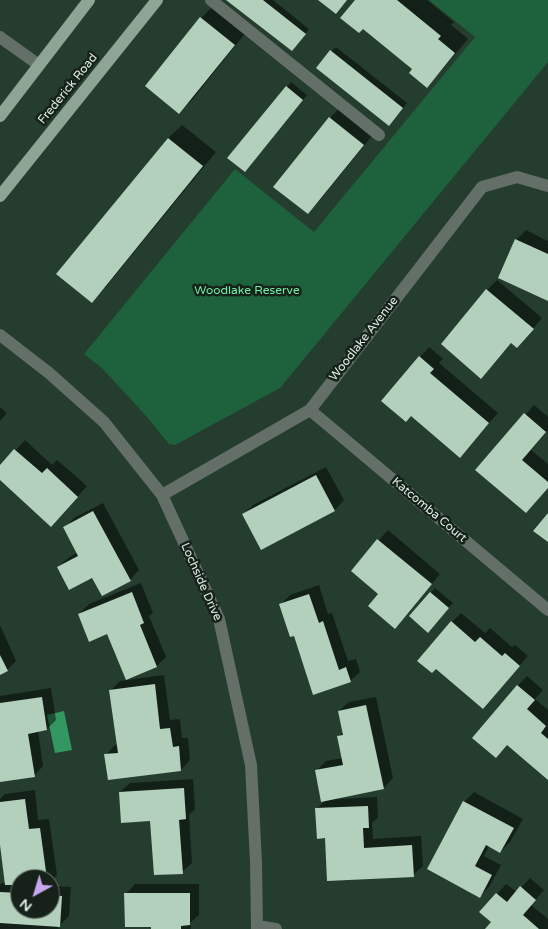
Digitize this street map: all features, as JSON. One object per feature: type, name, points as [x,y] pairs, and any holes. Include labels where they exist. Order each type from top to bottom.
[{"type":"main road","points":[[0,116],[89,0]]},
{"type":"main road","name":"Frederick Road","points":[[0,196],[157,0]]},
{"type":"street","points":[[211,0],[379,135]]},
{"type":"street","points":[[0,37],[40,65]]},
{"type":"street","name":"Woodlake Avenue","points":[[162,495],[310,410],[482,187],[517,177],[548,186]]},
{"type":"street","name":"Lochside Drive","points":[[0,336],[49,373],[104,422],[162,495],[219,619],[251,765],[257,928]]},
{"type":"street","name":"Katcomba Court","points":[[310,410],[548,610]]},
{"type":"street","points":[[257,928],[276,929]]},
{"type":"green space","name":"Woodlake Reserve","points":[[429,0],[548,0],[548,62],[280,388],[175,445],[169,444],[102,368],[84,354],[235,169],[314,232],[475,37]]},
{"type":"shaded area","points":[[64,711],[72,750],[55,753],[47,715]]},
{"type":"building","points":[[226,0],[263,0],[306,34],[292,51]]},
{"type":"building","points":[[318,0],[347,0],[336,14]]},
{"type":"building","points":[[355,0],[397,0],[441,36],[438,39],[455,53],[427,88],[409,73],[412,69],[363,29],[359,33],[340,18]]},
{"type":"building","points":[[200,17],[235,45],[179,114],[145,86]]},
{"type":"building","points":[[330,50],[403,108],[389,126],[316,68]]},
{"type":"building","points":[[286,86],[303,100],[245,172],[227,158]]},
{"type":"building","points":[[329,117],[364,145],[308,214],[273,187]]},
{"type":"building","points":[[168,138],[203,166],[92,303],[56,274]]},
{"type":"building","points":[[515,239],[548,254],[548,301],[498,278]]},
{"type":"building","points":[[486,289],[534,329],[517,348],[511,343],[481,379],[441,344]]},
{"type":"building","points":[[419,356],[434,369],[430,373],[489,423],[460,458],[411,416],[406,422],[381,401]]},
{"type":"building","points":[[524,413],[546,432],[522,460],[548,482],[548,488],[526,513],[475,470]]},
{"type":"building","points":[[14,449],[42,473],[47,468],[78,497],[51,527],[0,480],[0,465]]},
{"type":"building","points":[[316,475],[335,511],[261,550],[242,514]]},
{"type":"building","points":[[93,511],[131,581],[102,596],[92,578],[69,590],[57,567],[78,556],[63,527]]},
{"type":"building","points":[[548,513],[548,542],[533,531]]},
{"type":"building","points":[[377,539],[432,584],[395,629],[368,606],[378,594],[351,571]]},
{"type":"building","points":[[132,592],[144,623],[140,625],[157,667],[126,680],[107,634],[89,642],[78,614]]},
{"type":"building","points":[[430,592],[449,608],[428,633],[409,616]]},
{"type":"building","points":[[309,594],[319,623],[323,621],[339,670],[346,667],[351,682],[313,695],[294,636],[290,637],[279,604]]},
{"type":"building","points":[[451,621],[475,642],[480,637],[502,656],[505,653],[520,666],[483,709],[436,669],[432,673],[417,661]]},
{"type":"building","points":[[0,655],[8,671],[0,675]]},
{"type":"building","points":[[155,684],[160,729],[170,728],[173,747],[179,746],[181,771],[108,780],[104,754],[118,753],[109,690]]},
{"type":"building","points":[[517,685],[535,700],[527,709],[546,726],[541,733],[548,739],[548,780],[507,745],[496,758],[472,738]]},
{"type":"building","points":[[42,697],[47,730],[28,734],[35,777],[0,782],[0,703]]},
{"type":"building","points":[[366,705],[384,789],[321,802],[315,770],[343,765],[337,736],[343,735],[338,711]]},
{"type":"building","points":[[184,788],[186,819],[179,820],[183,874],[154,875],[150,821],[121,823],[119,792]]},
{"type":"building","points":[[25,799],[29,829],[40,828],[46,869],[10,869],[10,885],[5,885],[0,845],[0,802]]},
{"type":"building","points":[[463,801],[514,828],[500,853],[486,845],[475,866],[492,875],[480,898],[427,869]]},
{"type":"building","points":[[368,806],[369,828],[363,828],[364,848],[412,845],[414,877],[327,881],[325,838],[317,839],[315,808]]},
{"type":"building","points":[[520,886],[536,900],[523,915],[539,929],[485,929],[491,922],[479,912],[496,893],[507,902]]},
{"type":"building","points":[[0,892],[10,892],[10,919],[60,919],[60,896],[62,896],[60,927],[0,923]]},
{"type":"building","points":[[124,893],[190,893],[190,925],[181,926],[181,929],[125,927]]}]
